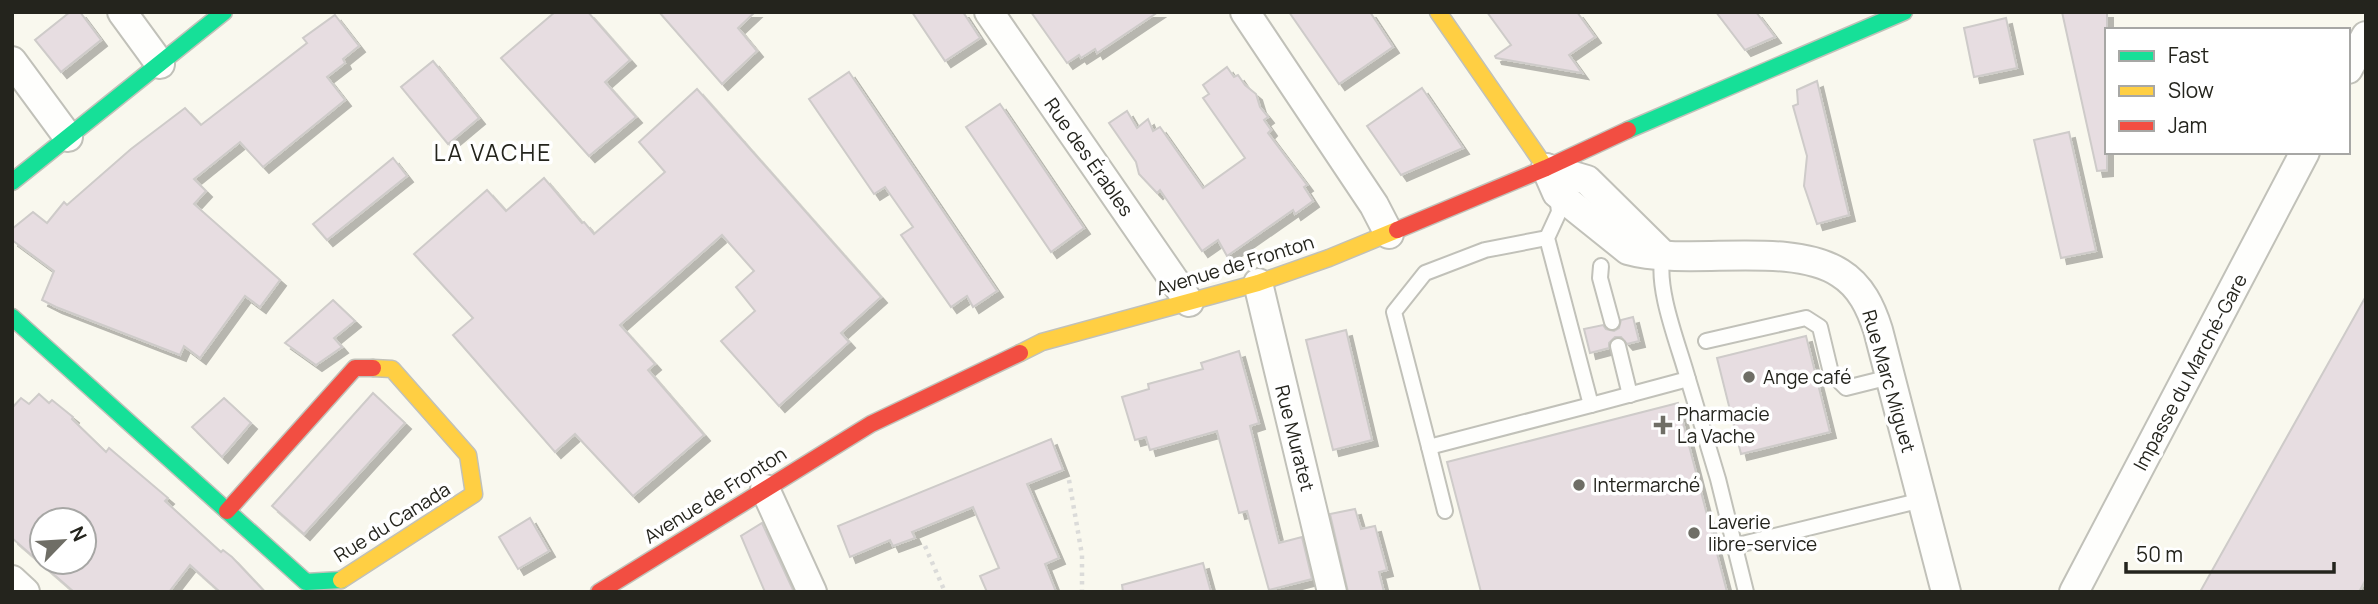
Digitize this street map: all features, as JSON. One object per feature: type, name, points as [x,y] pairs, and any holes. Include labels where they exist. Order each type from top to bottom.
[{"type":"street","points":[[122,12],[160,64]]},
{"type":"street","points":[[12,182],[224,12]]},
{"type":"street","name":"Rue des Érables","points":[[989,12],[1189,302]]},
{"type":"street","points":[[1245,12],[1374,205],[1389,234]]},
{"type":"street","points":[[1438,12],[1552,181],[1587,180],[1663,255]]},
{"type":"street","name":"Avenue de Fronton","points":[[599,592],[871,424],[1042,342],[1258,284],[1389,234],[1552,181],[1631,128],[1904,12]]},
{"type":"street","points":[[2350,65],[2366,36]]},
{"type":"street","points":[[12,61],[68,137]]},
{"type":"street","name":"Impasse du Marché-Gare","points":[[2074,592],[2304,154]]},
{"type":"street","name":"Rue Marc Miguet","points":[[1663,255],[1796,258],[1822,264],[1841,273],[1857,288],[1871,308],[1946,592]]},
{"type":"street","name":"Rue Muratet","points":[[1258,284],[1332,592]]},
{"type":"street","name":"Rue du Canada","points":[[12,317],[227,511],[306,582],[341,580],[474,494],[468,455],[392,369],[355,368],[227,511]]},
{"type":"street","points":[[765,489],[812,592]]},
{"type":"street","points":[[12,580],[25,592]]},
{"type":"lane","points":[[1552,181],[1559,212],[1547,238],[1591,405]]},
{"type":"lane","points":[[1445,511],[1394,312],[1425,273],[1485,250],[1547,238]]},
{"type":"lane","points":[[1663,255],[1660,268],[1663,287],[1746,592]]},
{"type":"lane","points":[[1601,266],[1600,278],[1612,322]]},
{"type":"lane","points":[[1706,341],[1806,318],[1820,327],[1832,373],[1846,388],[1890,377]]},
{"type":"lane","points":[[1618,346],[1630,395]]},
{"type":"lane","points":[[1429,447],[1688,379]]},
{"type":"lane","points":[[1734,546],[1922,500]]},
{"type":"path","points":[[1069,480],[1082,555],[1082,592]]},
{"type":"path","points":[[925,546],[945,592]]},
{"type":"building","points":[[70,12],[80,12],[101,40],[61,72],[35,40]]},
{"type":"building","points":[[555,12],[588,12],[630,60],[605,82],[636,117],[589,156],[501,58]]},
{"type":"building","points":[[659,12],[755,12],[738,28],[757,51],[722,84]]},
{"type":"building","points":[[912,12],[963,12],[980,38],[945,61]]},
{"type":"building","points":[[1031,12],[1158,12],[1097,53],[1095,49],[1067,63]]},
{"type":"building","points":[[1289,12],[1370,12],[1393,47],[1339,84]]},
{"type":"building","points":[[1487,12],[1577,12],[1595,37],[1569,55],[1582,73],[1496,58],[1495,56],[1511,45]]},
{"type":"building","points":[[1716,12],[1756,12],[1775,37],[1745,50]]},
{"type":"building","points":[[2062,12],[2107,12],[2107,170],[2097,171]]},
{"type":"building","points":[[335,15],[359,46],[343,59],[345,63],[327,77],[345,100],[263,167],[240,142],[194,179],[206,191],[194,204],[280,280],[260,307],[245,296],[200,358],[184,346],[180,355],[42,300],[54,271],[12,240],[12,229],[33,212],[47,223],[64,202],[67,205],[131,149],[185,108],[201,125],[307,43],[303,38]]},
{"type":"building","points":[[2006,18],[2017,68],[1974,77],[1964,28]]},
{"type":"building","points":[[433,61],[479,118],[448,144],[401,87]]},
{"type":"building","points":[[1227,67],[1234,77],[1238,75],[1256,94],[1260,107],[1268,117],[1264,120],[1271,130],[1268,133],[1307,185],[1304,187],[1313,201],[1295,214],[1293,210],[1227,256],[1218,240],[1202,251],[1160,190],[1157,193],[1139,174],[1136,162],[1109,123],[1127,111],[1137,128],[1148,119],[1153,131],[1160,127],[1203,188],[1245,158],[1203,98],[1209,94],[1203,85]]},
{"type":"building","points":[[849,72],[997,291],[973,307],[967,296],[951,307],[901,235],[913,227],[885,187],[874,194],[809,99]]},
{"type":"building","points":[[1817,81],[1849,215],[1817,224],[1804,186],[1807,156],[1793,106],[1798,104],[1797,90]]},
{"type":"building","points":[[1422,88],[1463,148],[1401,175],[1367,126]]},
{"type":"building","points":[[697,89],[881,297],[841,333],[849,342],[779,406],[721,341],[755,311],[736,287],[754,271],[722,235],[620,325],[655,364],[648,370],[704,435],[633,496],[575,434],[555,452],[453,335],[473,318],[414,254],[487,190],[506,211],[544,178],[594,234],[665,172],[639,142]]},
{"type":"building","points":[[1000,104],[1084,228],[1051,252],[966,127]]},
{"type":"building","points":[[2069,132],[2096,251],[2061,258],[2034,140]]},
{"type":"building","points":[[393,158],[407,176],[327,240],[313,224]]},
{"type":"building","points":[[2366,296],[2366,579],[2359,592],[2200,592]]},
{"type":"building","points":[[333,300],[355,321],[334,338],[342,347],[316,365],[285,343]]},
{"type":"building","points":[[1633,317],[1639,341],[1627,344],[1621,337],[1615,337],[1609,343],[1609,348],[1590,353],[1584,329],[1603,325],[1614,331],[1619,328],[1621,320]]},
{"type":"building","points":[[1346,330],[1372,440],[1333,450],[1306,340]]},
{"type":"building","points":[[1806,336],[1830,432],[1741,454],[1717,358]]},
{"type":"building","points":[[1239,351],[1259,423],[1250,426],[1279,543],[1302,537],[1312,579],[1269,590],[1247,511],[1239,513],[1217,431],[1150,450],[1146,437],[1135,440],[1122,397],[1149,389],[1148,384],[1203,369],[1201,363]]},
{"type":"building","points":[[373,393],[405,423],[304,534],[272,506]]},
{"type":"building","points":[[39,394],[49,403],[52,400],[73,417],[106,452],[109,448],[168,498],[165,501],[221,552],[223,550],[232,557],[265,592],[220,592],[190,565],[169,592],[74,592],[56,576],[98,576],[98,506],[28,506],[28,552],[12,538],[12,408],[21,398],[29,404]]},
{"type":"building","points":[[224,398],[251,423],[222,457],[192,427]]},
{"type":"building","points":[[1678,403],[1727,592],[1481,592],[1447,462]]},
{"type":"building","points":[[1051,439],[1063,470],[1027,484],[1059,558],[1045,564],[1056,592],[987,592],[980,576],[999,568],[973,507],[912,532],[915,538],[893,546],[890,540],[850,557],[838,526]]},
{"type":"building","points":[[1355,509],[1361,529],[1375,526],[1387,570],[1379,572],[1384,592],[1348,592],[1330,514]]},
{"type":"building","points":[[530,518],[549,551],[518,569],[499,537]]},
{"type":"building","points":[[762,523],[794,592],[765,592],[741,536]]},
{"type":"building","points":[[1203,563],[1211,592],[1123,592],[1122,585]]},
{"type":"traffic: fast","points":[[12,182],[224,12]]},
{"type":"traffic: fast","points":[[1628,130],[1904,12]]},
{"type":"traffic: fast","points":[[12,317],[306,582],[341,580]]},
{"type":"traffic: slow","points":[[1438,12],[1546,168]]},
{"type":"traffic: slow","points":[[1020,353],[1042,342],[1258,283],[1397,230]]},
{"type":"traffic: slow","points":[[341,580],[474,494],[468,455],[392,369],[373,368]]},
{"type":"traffic: jam","points":[[1397,230],[1546,168],[1628,130]]},
{"type":"traffic: jam","points":[[599,592],[871,424],[1020,353]]},
{"type":"traffic: jam","points":[[227,511],[355,368],[373,368]]},
{"type":"place","name":"Ange café","points":[[1749,377]]},
{"type":"place","name":"Pharmacie La Vache","points":[[1663,425]]},
{"type":"place","name":"Intermarché","points":[[1579,485]]},
{"type":"place","name":"Laverie libre-service","points":[[1694,533]]},
{"type":"district","name":"LA VACHE","points":[[493,153]]}]
